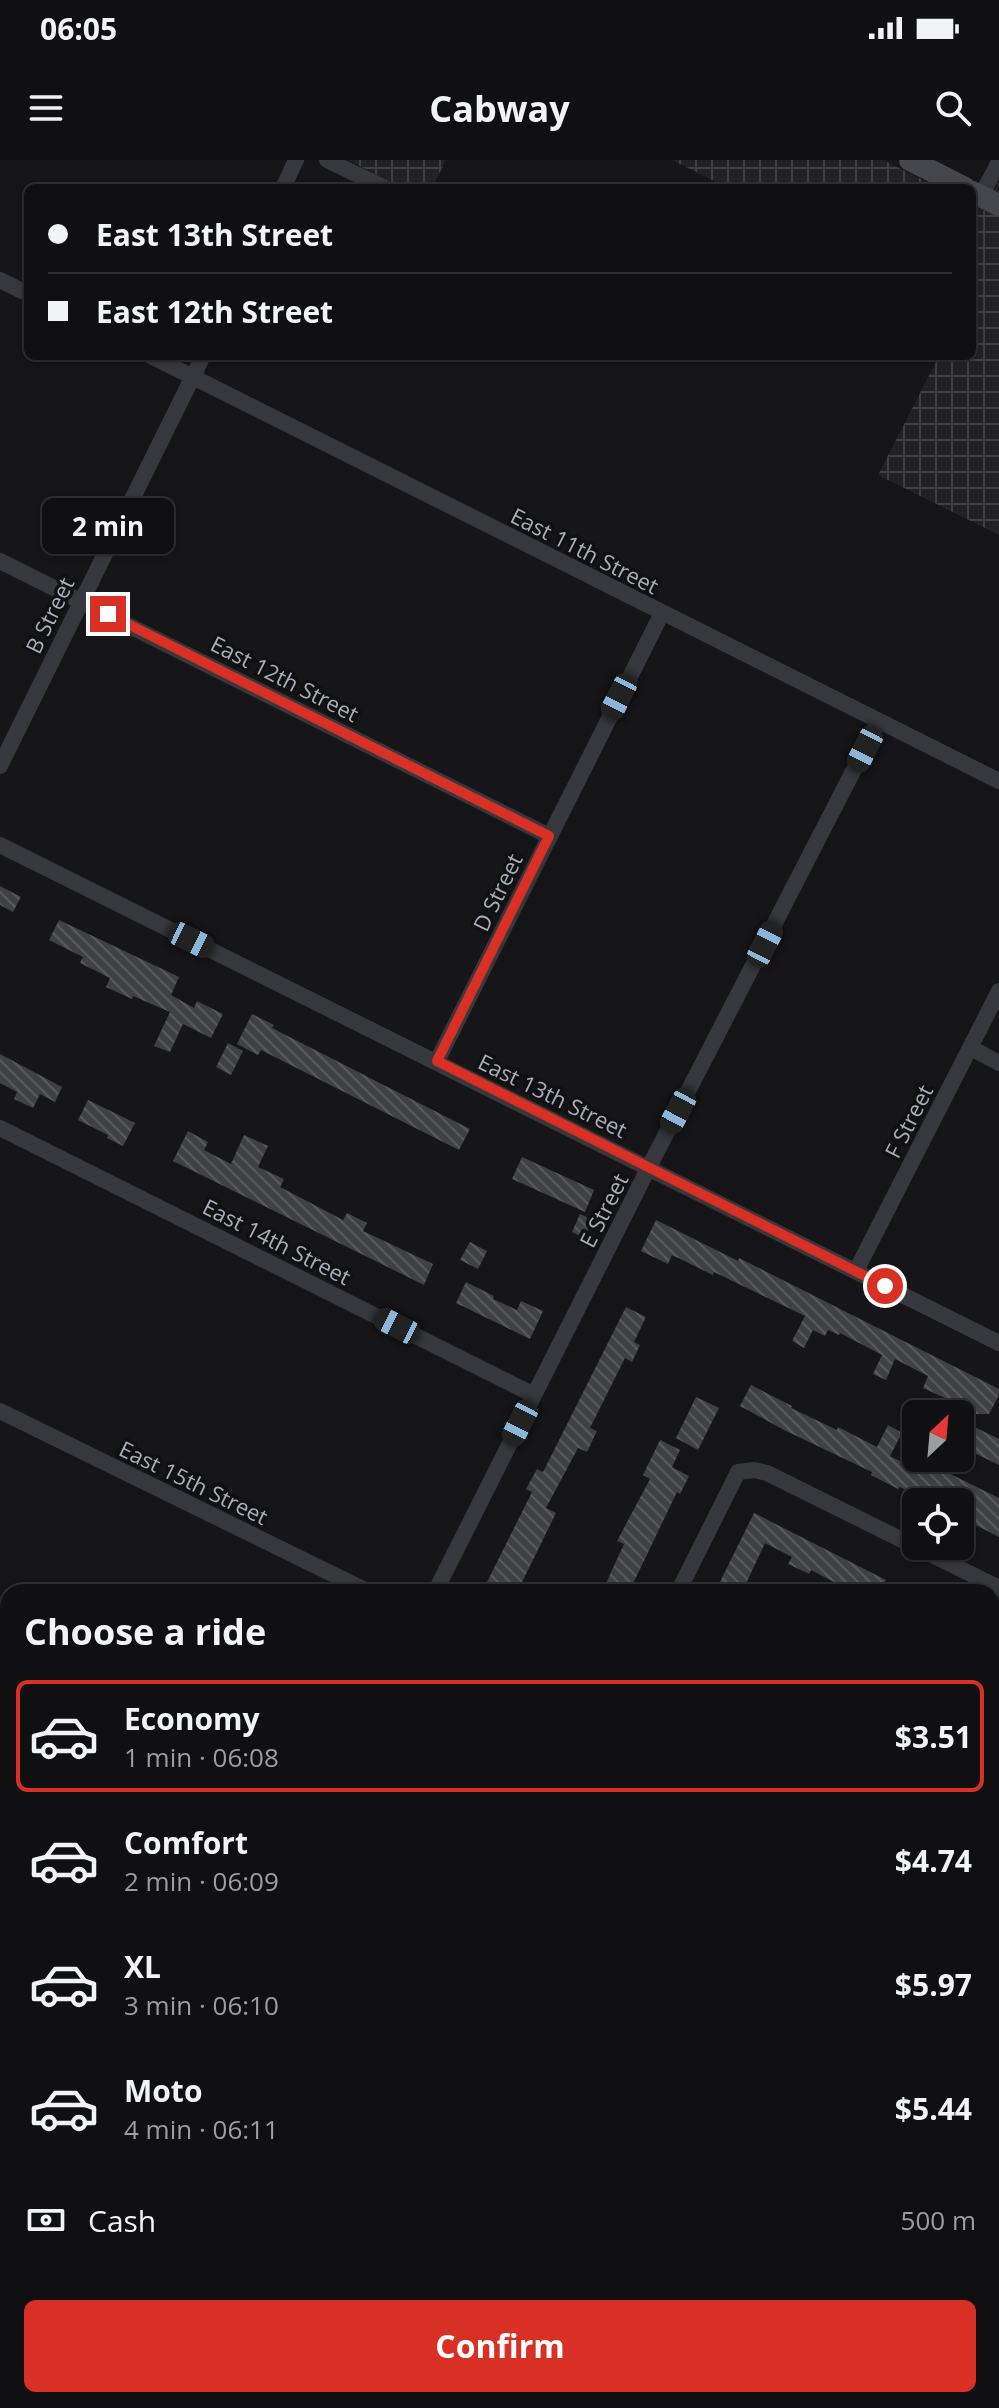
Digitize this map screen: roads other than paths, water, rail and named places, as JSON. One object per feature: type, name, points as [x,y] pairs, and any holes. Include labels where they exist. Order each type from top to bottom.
[{"type":"main road","points":[[910,160],[957,184]]},
{"type":"street","points":[[285,184],[296,160]]},
{"type":"street","points":[[327,160],[377,184]]},
{"type":"street","points":[[979,195],[999,162]]},
{"type":"street","points":[[0,280],[24,292]]},
{"type":"street","name":"East 11th Street","points":[[159,360],[999,781]]},
{"type":"street","name":"B Street","points":[[0,766],[201,360]]},
{"type":"street","name":"East 12th Street","points":[[0,561],[549,836]]},
{"type":"street","name":"D Street","points":[[437,1061],[662,613]]},
{"type":"street","name":"E Street","points":[[439,1584],[879,721]]},
{"type":"street","name":"East 13th Street","points":[[0,845],[999,1343]]},
{"type":"street","name":"F Street","points":[[856,1271],[999,991]]},
{"type":"street","points":[[971,1048],[999,1063]]},
{"type":"street","name":"East 14th Street","points":[[0,1128],[534,1395]]},
{"type":"street","name":"East 15th Street","points":[[0,1411],[353,1584]]},
{"type":"street","points":[[682,1584],[738,1472],[754,1470],[767,1473],[991,1584]]}]
